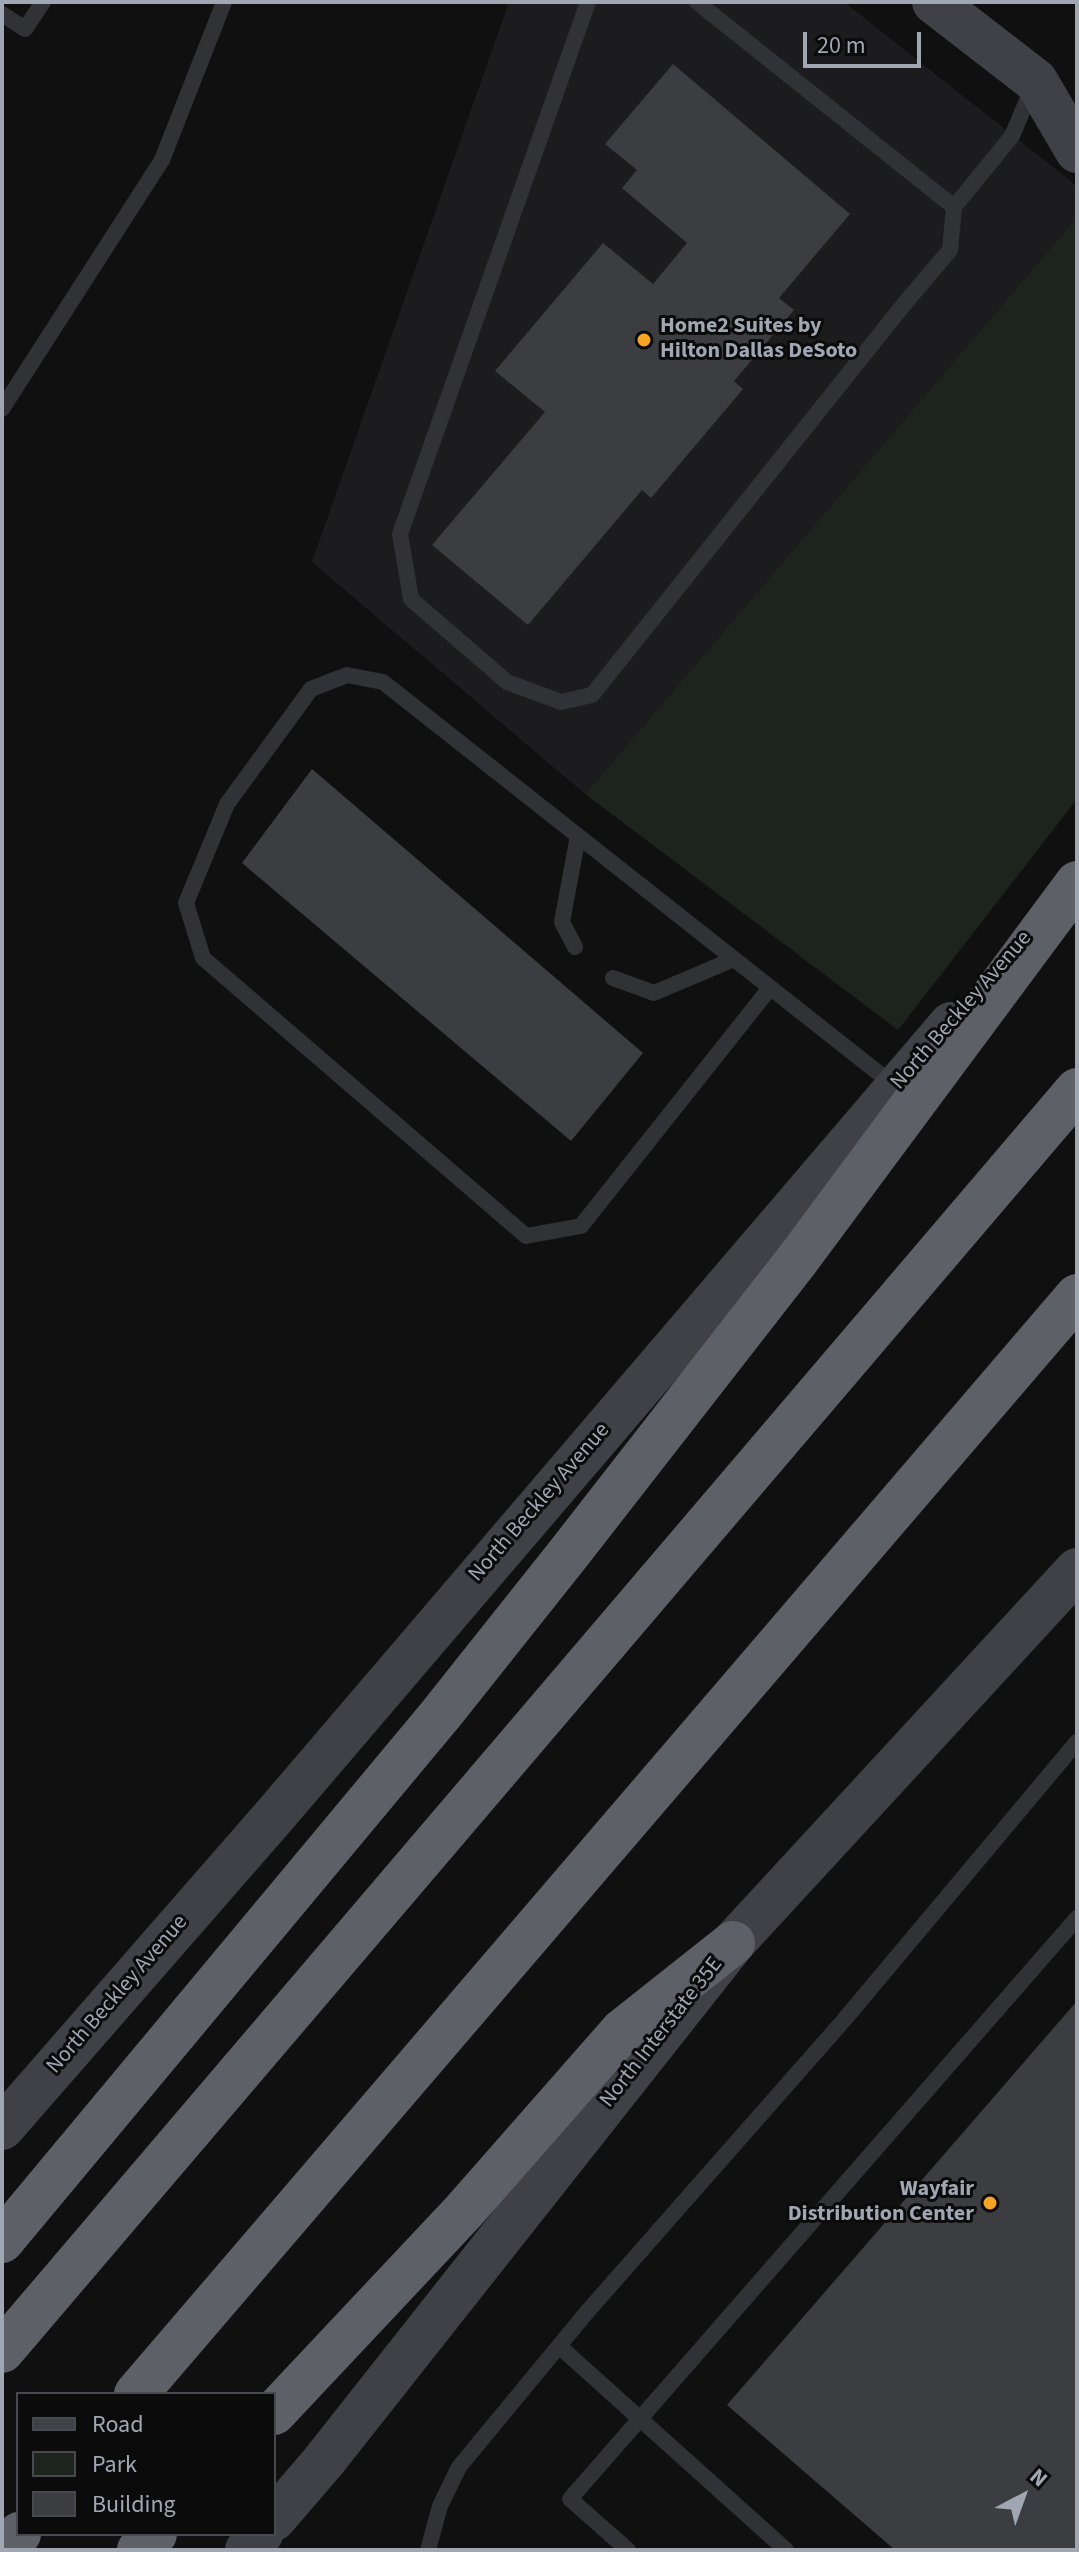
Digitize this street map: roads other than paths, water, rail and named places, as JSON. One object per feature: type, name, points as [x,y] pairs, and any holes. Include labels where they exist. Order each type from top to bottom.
[{"type":"highway","points":[[2,2241],[441,1714],[550,1578],[798,1259],[1077,883]]},
{"type":"highway","points":[[2,2351],[1077,1090]]},
{"type":"highway","points":[[138,2392],[1077,1296]]},
{"type":"highway","points":[[276,2411],[463,2212],[622,2031],[733,1943]]},
{"type":"main road","points":[[934,2],[1056,86],[1077,151]]},
{"type":"main road","name":"North Beckley Avenue","points":[[2,2128],[744,1269],[804,1192],[1077,876]]},
{"type":"main road","name":"North Interstate 35E","points":[[276,2517],[333,2450],[733,1943],[1077,1570]]},
{"type":"lane","points":[[2,14],[25,29],[43,2]]},
{"type":"lane","points":[[2,409],[162,160],[224,2]]},
{"type":"lane","points":[[588,2],[400,534],[411,599],[507,682],[561,702],[592,695],[950,250],[954,207],[1056,86]]},
{"type":"lane","points":[[697,2],[954,207]]},
{"type":"lane","points":[[770,988],[581,1226],[526,1236],[203,958],[186,903],[227,804],[311,689],[347,675],[383,682],[896,1087]]},
{"type":"lane","points":[[575,947],[562,922],[578,836]]},
{"type":"lane","points":[[613,978],[654,993],[734,959]]},
{"type":"lane","points":[[428,2550],[440,2506],[459,2467],[559,2346],[844,2020],[1077,1742]]},
{"type":"lane","points":[[628,2550],[570,2499],[1077,1918]]},
{"type":"lane","points":[[559,2346],[786,2550]]},
{"type":"place","name":"Home2 Suites by Hilton Dallas DeSoto","points":[[644,340]]},
{"type":"place","name":"Wayfair Distribution Center","points":[[990,2203]]}]
